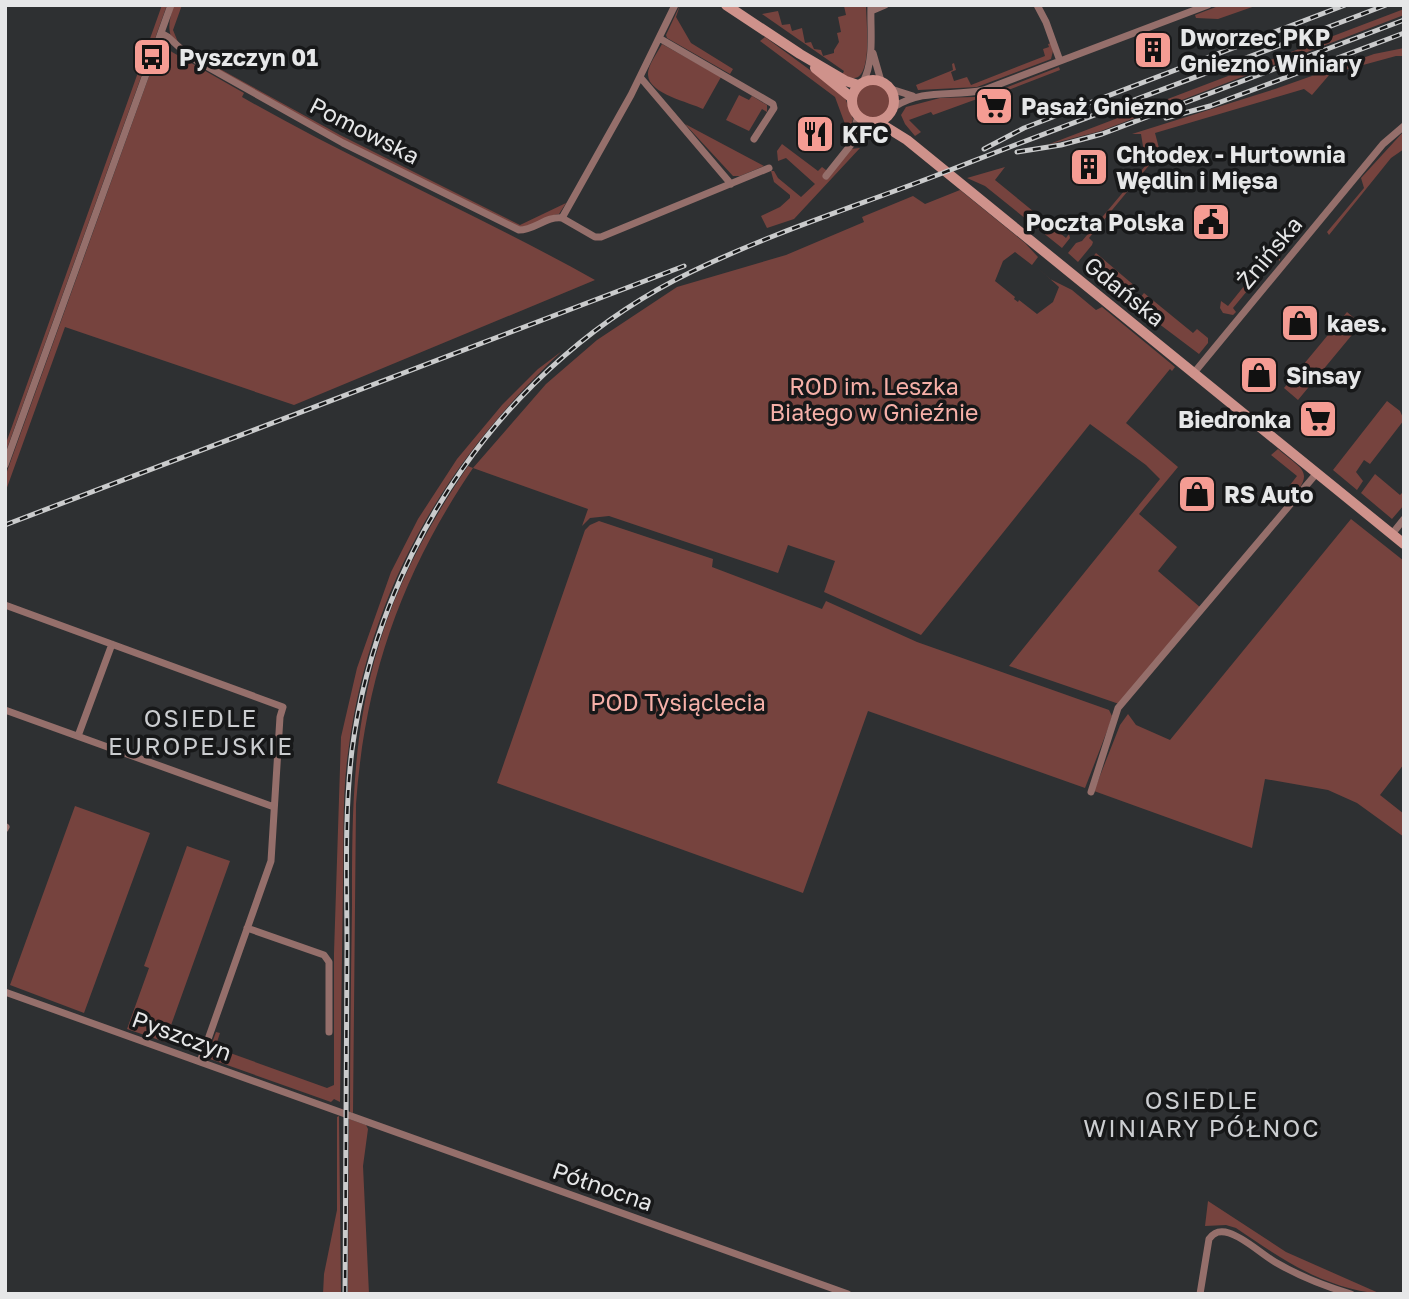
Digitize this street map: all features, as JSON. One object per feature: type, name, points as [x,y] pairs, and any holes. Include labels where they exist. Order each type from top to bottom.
[{"type":"street","points":[[5,464],[171,5]]},
{"type":"street","points":[[675,5],[640,76],[562,218],[598,237],[769,168]]},
{"type":"street","points":[[726,5],[846,81],[861,84],[872,80],[881,81],[891,89],[914,96],[968,94],[984,90],[1208,5]]},
{"type":"street","points":[[875,122],[858,116],[853,108],[852,98],[869,69],[872,45],[871,8],[886,5]]},
{"type":"street","points":[[1037,5],[1060,61]]},
{"type":"street","name":"Pomowska","points":[[160,33],[190,57],[343,143],[519,230],[526,230],[551,218],[562,218]]},
{"type":"street","points":[[659,38],[774,104],[754,139]]},
{"type":"street","points":[[872,45],[881,81]]},
{"type":"street","points":[[800,54],[852,98]]},
{"type":"street","points":[[640,76],[731,184]]},
{"type":"street","points":[[891,89],[893,109]]},
{"type":"street","points":[[826,176],[850,145],[875,122],[914,96]]},
{"type":"street","name":"Gdańska","points":[[893,109],[897,124],[907,140]]},
{"type":"street","points":[[850,145],[858,116]]},
{"type":"street","name":"Gdańska","points":[[875,122],[907,140],[1404,544]]},
{"type":"street","name":"Żnińska","points":[[1193,373],[1383,144],[1404,126]]},
{"type":"street","points":[[1091,792],[1118,708],[1316,474]]},
{"type":"street","points":[[1392,534],[1404,519]]},
{"type":"street","points":[[5,604],[283,708],[280,717],[271,861],[201,1062]]},
{"type":"street","points":[[78,736],[112,644]]},
{"type":"street","points":[[5,710],[274,807]]},
{"type":"street","points":[[247,928],[324,955],[329,962],[329,1032]]},
{"type":"street","name":"Pyszczyn","points":[[5,992],[346,1114]]},
{"type":"street","name":"Północna","points":[[346,1114],[848,1294]]},
{"type":"street","points":[[1200,1294],[1209,1239],[1220,1232],[1232,1234],[1291,1271],[1350,1294]]},
{"type":"green space","points":[[162,5],[167,5],[5,454],[5,446]]},
{"type":"green space","points":[[174,5],[182,5],[173,30],[180,47],[340,135],[520,225],[566,203],[559,214],[529,226],[519,227],[329,133],[179,49],[169,28]]},
{"type":"green space","points":[[680,5],[676,17],[691,43],[733,69],[730,74],[667,38]]},
{"type":"green space","points":[[866,5],[867,54],[862,72],[854,78],[842,75],[844,71],[762,14],[778,11],[782,25],[790,24],[792,31],[802,28],[805,43],[811,42],[814,49],[821,50],[823,56],[834,53],[839,42],[837,33],[841,32],[838,17],[846,15],[844,6]]},
{"type":"green space","points":[[1221,5],[1258,5],[1218,19],[1196,18],[1195,15]]},
{"type":"green space","points":[[1404,9],[1404,15],[1101,131],[1047,145]]},
{"type":"green space","points":[[765,37],[844,95],[853,119],[848,139],[841,141],[845,124],[835,97],[760,41]]},
{"type":"green space","points":[[161,43],[244,93],[242,97],[285,121],[595,280],[294,405],[65,327],[5,493],[5,477]]},
{"type":"green space","points":[[1051,43],[1051,59],[977,87],[918,90],[916,85],[953,70],[954,63],[956,70],[951,72],[954,81],[967,77],[971,85],[1045,56],[1043,49]]},
{"type":"green space","points":[[662,44],[721,77],[703,109],[662,92],[650,82],[649,67]]},
{"type":"green space","points":[[1404,48],[1404,56],[1330,74],[1312,95],[1304,89],[1155,133],[1160,152],[1089,238],[1093,242],[1092,245],[1078,262],[1068,253],[1076,243],[1082,241],[1146,165],[1141,134],[1132,134],[1275,89],[1374,54]]},
{"type":"green space","points":[[1059,67],[1060,70],[988,98],[909,120],[921,132],[915,136],[901,115],[906,107],[940,98],[987,95]]},
{"type":"green space","points":[[873,84],[885,89],[890,101],[885,113],[873,118],[861,113],[856,101],[861,89]]},
{"type":"green space","points":[[739,95],[749,100],[752,96],[767,105],[767,112],[762,109],[749,131],[726,120]]},
{"type":"green space","points":[[685,124],[764,166],[740,176],[733,176]]},
{"type":"green space","points":[[1404,131],[1404,149],[1391,158],[1329,235],[1327,232],[1364,188],[1361,178]]},
{"type":"green space","points":[[782,144],[818,171],[822,167],[830,173],[850,149],[860,148],[794,219],[767,228],[761,216],[780,207],[790,198],[790,195],[774,182],[771,171],[801,197],[815,184],[786,158],[778,161],[777,151]]},
{"type":"green space","points":[[1005,167],[995,180],[1066,238],[1069,234],[1070,238],[1062,248],[985,186],[967,178]]},
{"type":"green space","name":"ROD im. Leszka Białego w Gnieźnie","points":[[960,190],[1025,243],[1038,257],[1032,265],[1015,252],[1003,261],[995,281],[1015,297],[1014,299],[1037,314],[1053,302],[1059,287],[1050,279],[1072,290],[1096,310],[1102,307],[1175,367],[1172,371],[1170,369],[1126,423],[1178,467],[1139,514],[1177,547],[1158,571],[1201,608],[1122,705],[1009,666],[1160,479],[1146,465],[1090,424],[921,635],[824,592],[835,561],[788,545],[778,573],[609,516],[590,518],[582,526],[588,509],[473,468],[546,384],[597,340],[677,287],[786,255],[864,222],[862,217],[913,196],[925,204]]},
{"type":"green space","points":[[1274,249],[1280,255],[1280,261],[1275,257],[1233,308],[1236,312],[1233,315],[1223,313],[1220,308],[1221,301],[1228,306]]},
{"type":"green space","points":[[1096,253],[1136,287],[1126,299],[1085,267]]},
{"type":"green space","points":[[1144,293],[1193,333],[1197,329],[1208,338],[1208,343],[1199,354],[1134,305]]},
{"type":"green space","points":[[1347,312],[1361,324],[1298,400],[1284,388]]},
{"type":"green space","points":[[562,351],[520,393],[448,484],[419,533],[394,584],[374,637],[358,694],[345,786],[340,1102],[334,1099],[331,1102],[210,1059],[208,1054],[216,1032],[220,1033],[217,1042],[219,1049],[327,1088],[334,1085],[334,953],[341,737],[357,668],[391,572],[418,519],[457,459],[502,405],[538,369]]},
{"type":"green space","points":[[1387,401],[1400,411],[1404,420],[1370,464],[1364,460],[1356,472],[1363,481],[1357,490],[1333,470]]},
{"type":"green space","points":[[1278,449],[1303,472],[1303,482],[1291,500],[1283,494],[1297,476],[1271,455]]},
{"type":"green space","points":[[468,466],[473,468],[448,507],[407,587],[378,670],[368,713],[356,804],[353,1113],[350,1112],[353,812],[361,723],[374,662],[401,584],[439,512]]},
{"type":"green space","points":[[1375,474],[1400,495],[1404,491],[1404,505],[1392,519],[1361,493]]},
{"type":"green space","points":[[1351,519],[1404,561],[1404,764],[1380,795],[1404,814],[1404,837],[1357,803],[1328,790],[1265,779],[1252,848],[1094,791],[1120,725],[1128,714],[1136,725],[1170,740]]},
{"type":"green space","name":"POD Tysiąclecia","points":[[599,521],[713,559],[712,567],[822,609],[826,601],[917,642],[1109,710],[1112,716],[1109,726],[1085,788],[868,711],[803,893],[497,783],[585,530]]},
{"type":"green space","points":[[75,806],[150,833],[84,1013],[10,985]]},
{"type":"green space","points":[[187,846],[230,861],[165,1042],[127,1029],[149,968],[144,966]]},
{"type":"green space","points":[[339,1116],[341,1294],[323,1294],[324,1274],[337,1210]]},
{"type":"green space","points":[[349,1119],[366,1125],[368,1129],[363,1166],[369,1294],[348,1294]]},
{"type":"green space","points":[[1208,1201],[1286,1252],[1381,1294],[1340,1286],[1304,1271],[1236,1228],[1226,1225],[1205,1226]]},
{"type":"railway","points":[[984,149],[1024,128],[1345,5]]},
{"type":"railway","points":[[345,1294],[346,850],[352,750],[367,675],[390,603],[423,533],[463,469],[510,409],[564,356],[625,310],[721,258],[814,220],[1386,5]]},
{"type":"railway","points":[[1017,152],[1061,145],[1102,134],[1404,20]]},
{"type":"railway","points":[[1166,118],[1210,106],[1404,33]]},
{"type":"railway","points":[[5,525],[684,266]]},
{"type":"place","name":"Dworzec PKP Gniezno Winiary","points":[[1153,50]]},
{"type":"place","name":"Pyszczyn 01","points":[[152,57]]},
{"type":"place","name":"Pasaż Gniezno","points":[[994,106]]},
{"type":"place","name":"KFC","points":[[815,134]]},
{"type":"place","name":"Chłodex - Hurtownia Wędlin i Mięsa","points":[[1089,167]]},
{"type":"place","name":"Poczta Polska","points":[[1211,222]]},
{"type":"place","name":"kaes.","points":[[1300,323]]},
{"type":"place","name":"Sinsay","points":[[1259,375]]},
{"type":"place","name":"Biedronka","points":[[1318,419]]},
{"type":"place","name":"RS Auto","points":[[1197,494]]},
{"type":"district","name":"OSIEDLE EUROPEJSKIE","points":[[201,731]]},
{"type":"district","name":"OSIEDLE WINIARY PÓŁNOC","points":[[1202,1113]]}]
